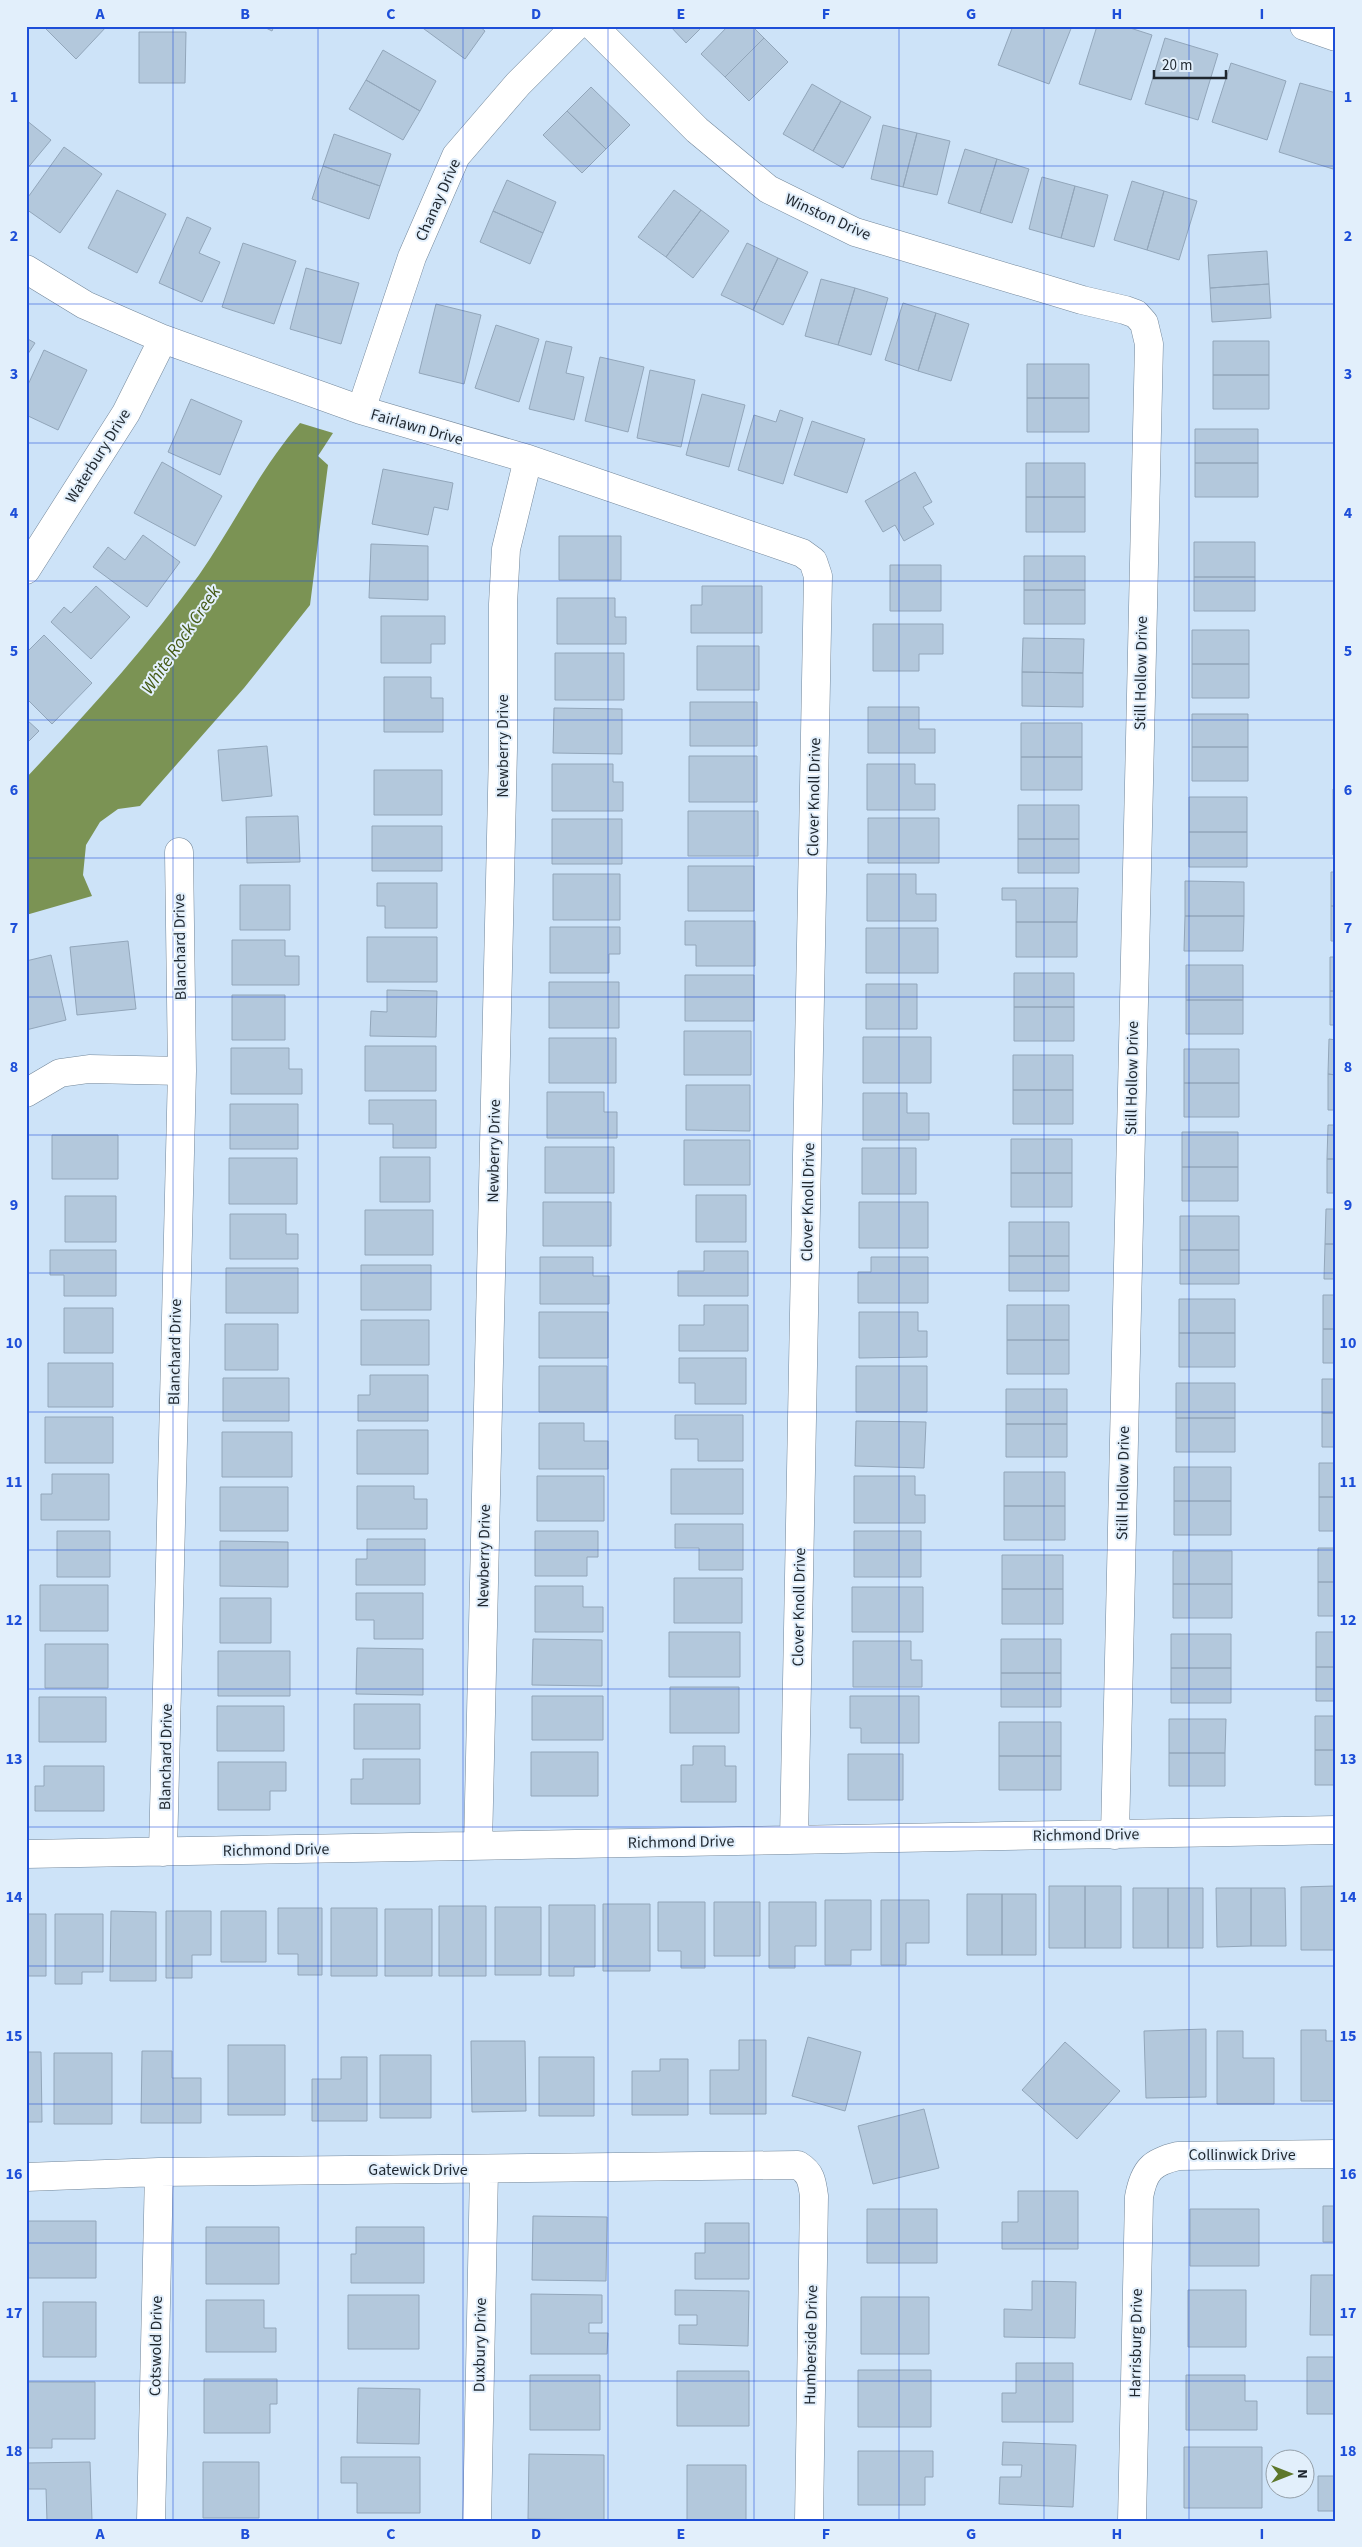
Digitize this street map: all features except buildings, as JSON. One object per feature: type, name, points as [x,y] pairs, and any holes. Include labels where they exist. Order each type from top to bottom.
[{"type":"street","name":"Chanay Drive","points":[[361,410],[412,257],[456,156],[518,84],[576,26]]},
{"type":"street","name":"Winston Drive","points":[[594,26],[697,130],[768,189],[855,232],[1082,300],[1125,310],[1136,314],[1144,323]]},
{"type":"street","points":[[1304,26],[1336,37]]},
{"type":"street","name":"Fairlawn Drive","points":[[26,269],[85,305],[163,339],[361,410],[528,459],[802,553],[815,565]]},
{"type":"street","name":"Still Hollow Drive","points":[[1115,1835],[1149,344],[1144,323]]},
{"type":"street","name":"Waterbury Drive","points":[[26,570],[126,414],[163,339]]},
{"type":"street","name":"Newberry Drive","points":[[478,1846],[504,749],[503,604],[508,533],[528,459]]},
{"type":"street","name":"Clover Knoll Drive","points":[[794,1840],[811,1052],[818,576],[815,565]]},
{"type":"street","name":"Blanchard Drive","points":[[163,1852],[182,1071],[179,852]]},
{"type":"street","points":[[26,1093],[60,1073],[89,1069],[182,1071]]},
{"type":"street","name":"Richmond Drive","points":[[26,1854],[1336,1830]]},
{"type":"street","name":"Collinwick Drive","points":[[1150,2167],[1165,2159],[1178,2156],[1336,2154]]},
{"type":"street","name":"Gatewick Drive","points":[[26,2177],[159,2172],[408,2168],[484,2170],[780,2164],[798,2165],[808,2171]]},
{"type":"street","name":"Harrisburg Drive","points":[[1132,2521],[1139,2197],[1144,2175],[1150,2167]]},
{"type":"street","name":"Duxbury Drive","points":[[477,2521],[484,2170]]},
{"type":"street","name":"Humberside Drive","points":[[808,2171],[812,2181],[814,2196],[809,2521]]},
{"type":"street","name":"Cotswold Drive","points":[[152,2521],[159,2172]]},
{"type":"water","name":"White Rock Creek","points":[[300,423],[333,433],[318,456],[328,465],[310,605],[244,688],[140,806],[118,809],[100,822],[86,845],[83,875],[92,896],[26,915],[26,778],[116,679],[159,628],[199,575],[272,459]]}]
